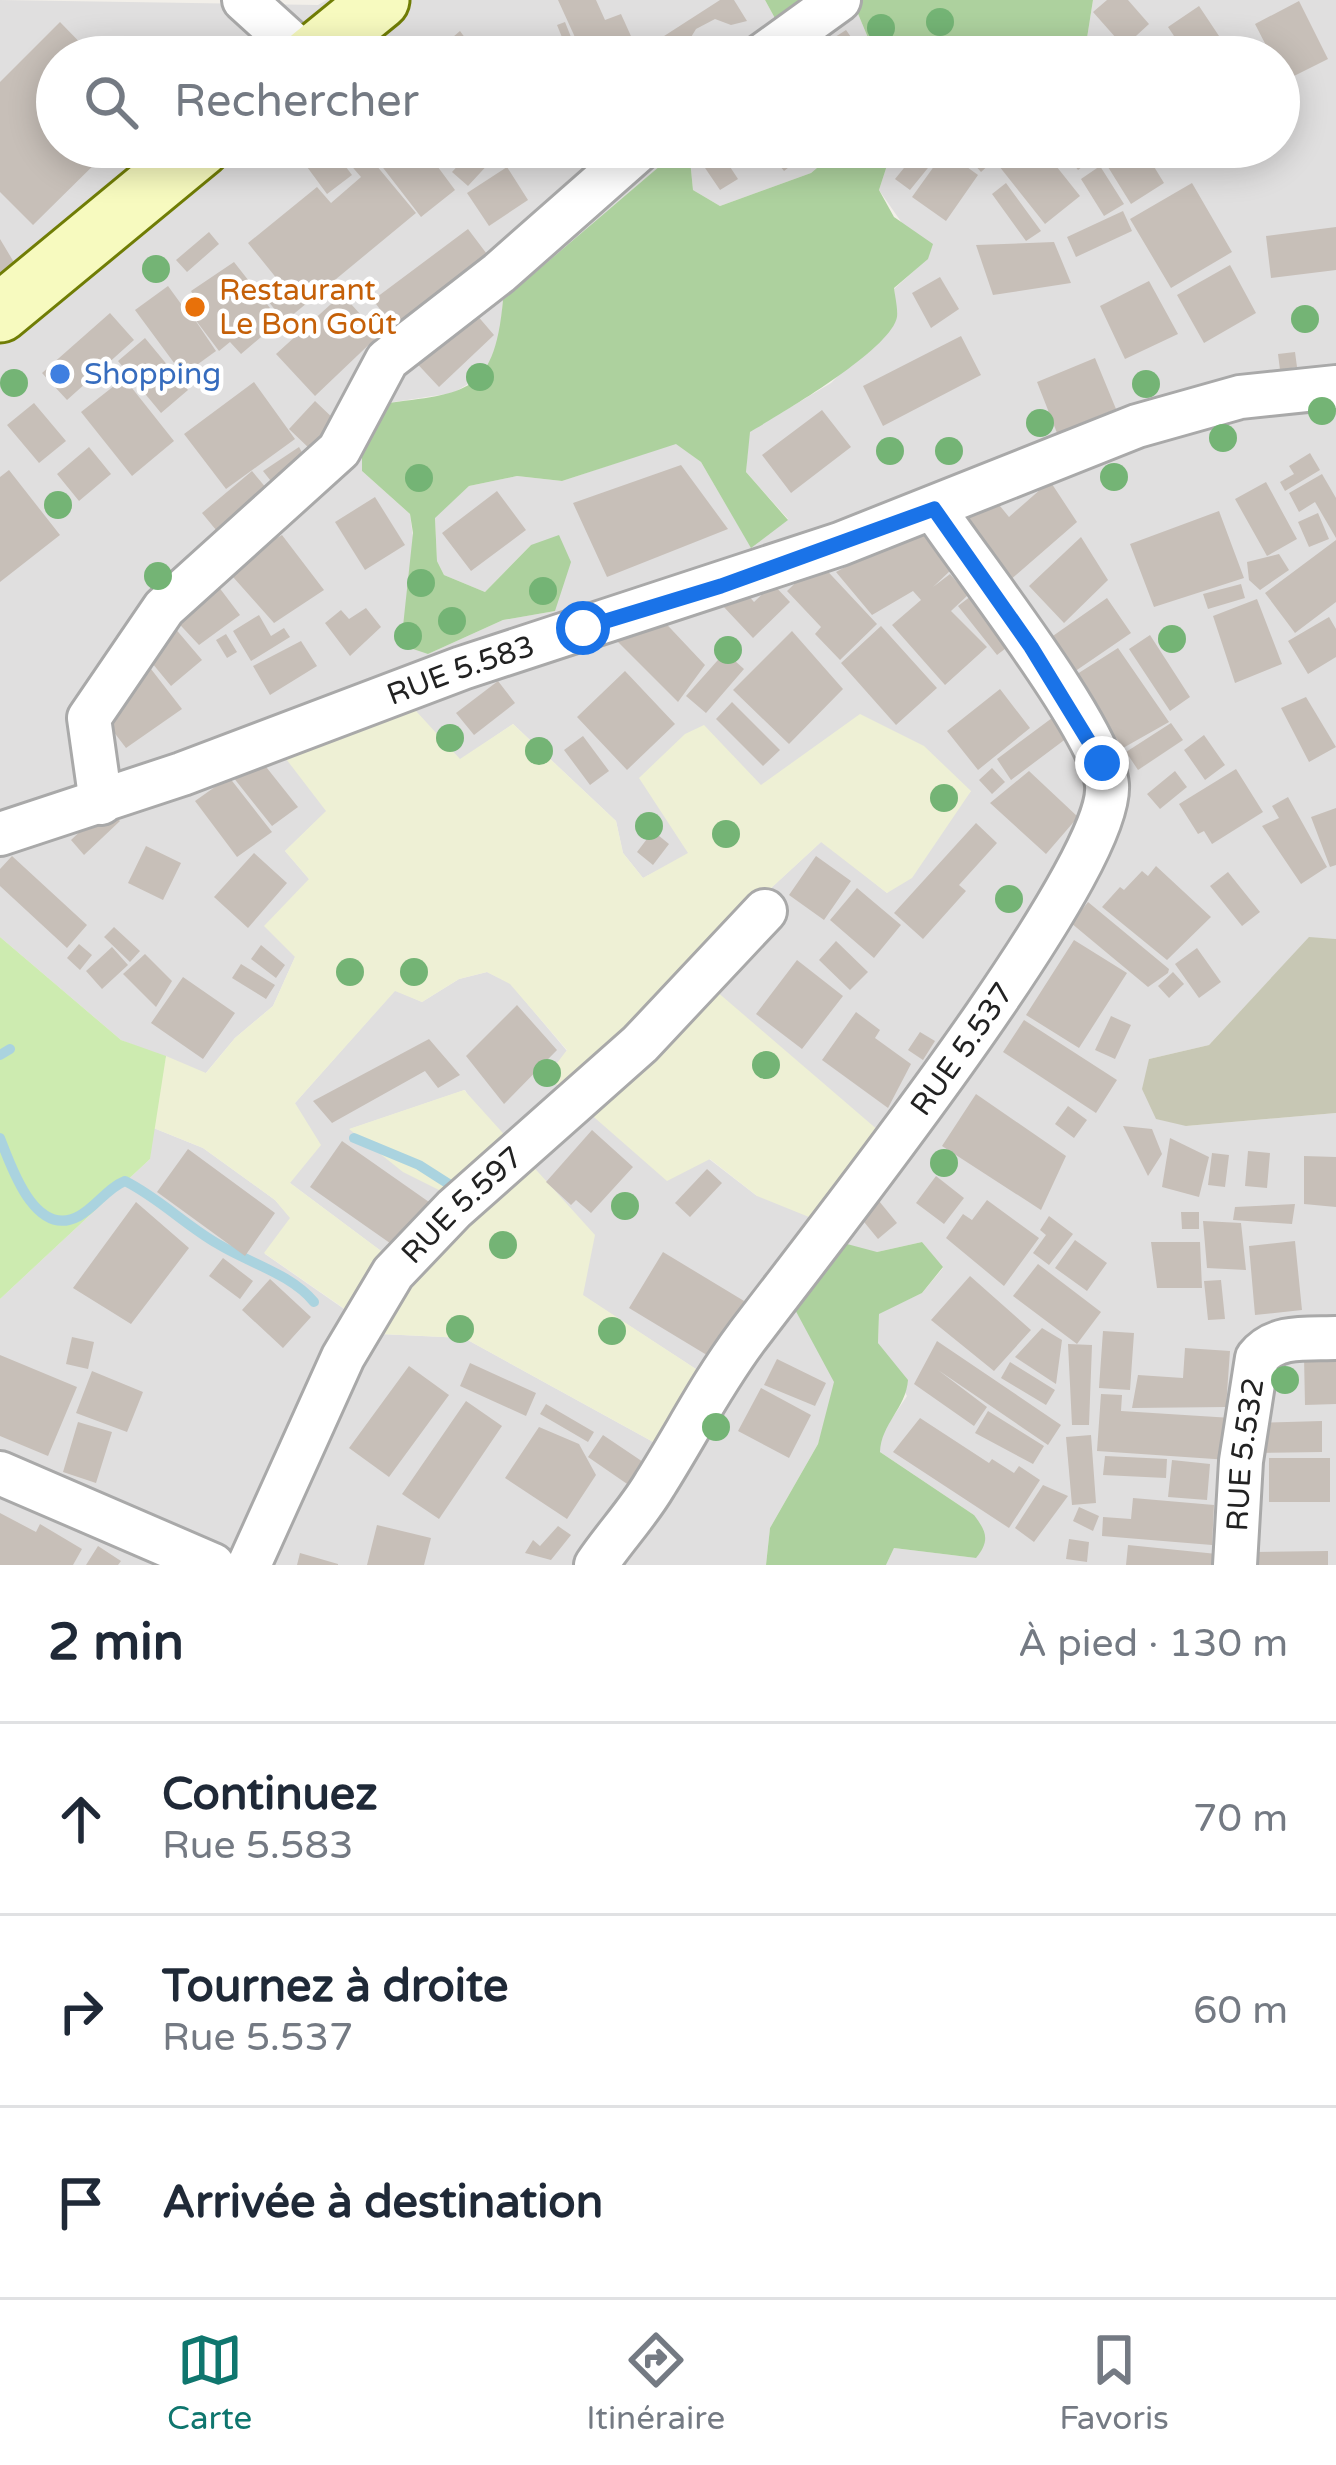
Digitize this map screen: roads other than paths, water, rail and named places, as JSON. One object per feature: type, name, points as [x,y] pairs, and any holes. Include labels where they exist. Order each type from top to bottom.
[{"type":"main road","points":[[335,36],[380,0]]},
{"type":"main road","points":[[0,313],[176,168]]},
{"type":"street","points":[[244,0],[284,36]]},
{"type":"street","points":[[789,36],[839,0]]},
{"type":"street","points":[[101,803],[89,718],[164,608],[339,450],[387,360],[499,273],[618,168]]},
{"type":"street","name":"RUE 5.583","points":[[0,834],[101,803],[462,668],[721,586],[934,509],[1137,426],[1240,397],[1336,387]]},
{"type":"street","name":"RUE 5.537","points":[[596,1565],[652,1489],[693,1414],[882,1160],[1045,927],[1105,816],[1102,763],[1031,647],[934,509]]},
{"type":"street","name":"RUE 5.597","points":[[250,1565],[344,1358],[393,1273],[454,1209],[640,1044],[765,911]]},
{"type":"street","name":"RUE 5.532","points":[[1235,1565],[1241,1461],[1257,1358],[1267,1346],[1284,1340],[1336,1338]]},
{"type":"street","points":[[0,1473],[213,1565]]},
{"type":"waterway","points":[[0,1055],[10,1049]]},
{"type":"waterway","points":[[0,1138],[27,1196],[50,1218],[63,1221],[79,1216],[125,1181],[218,1244],[294,1284],[314,1302]]},
{"type":"waterway","points":[[354,1138],[419,1165],[455,1188]]},
{"type":"place","name":"Restaurant Le Bon Goût","points":[[195,307]]},
{"type":"place","name":"Shopping","points":[[60,374]]}]
